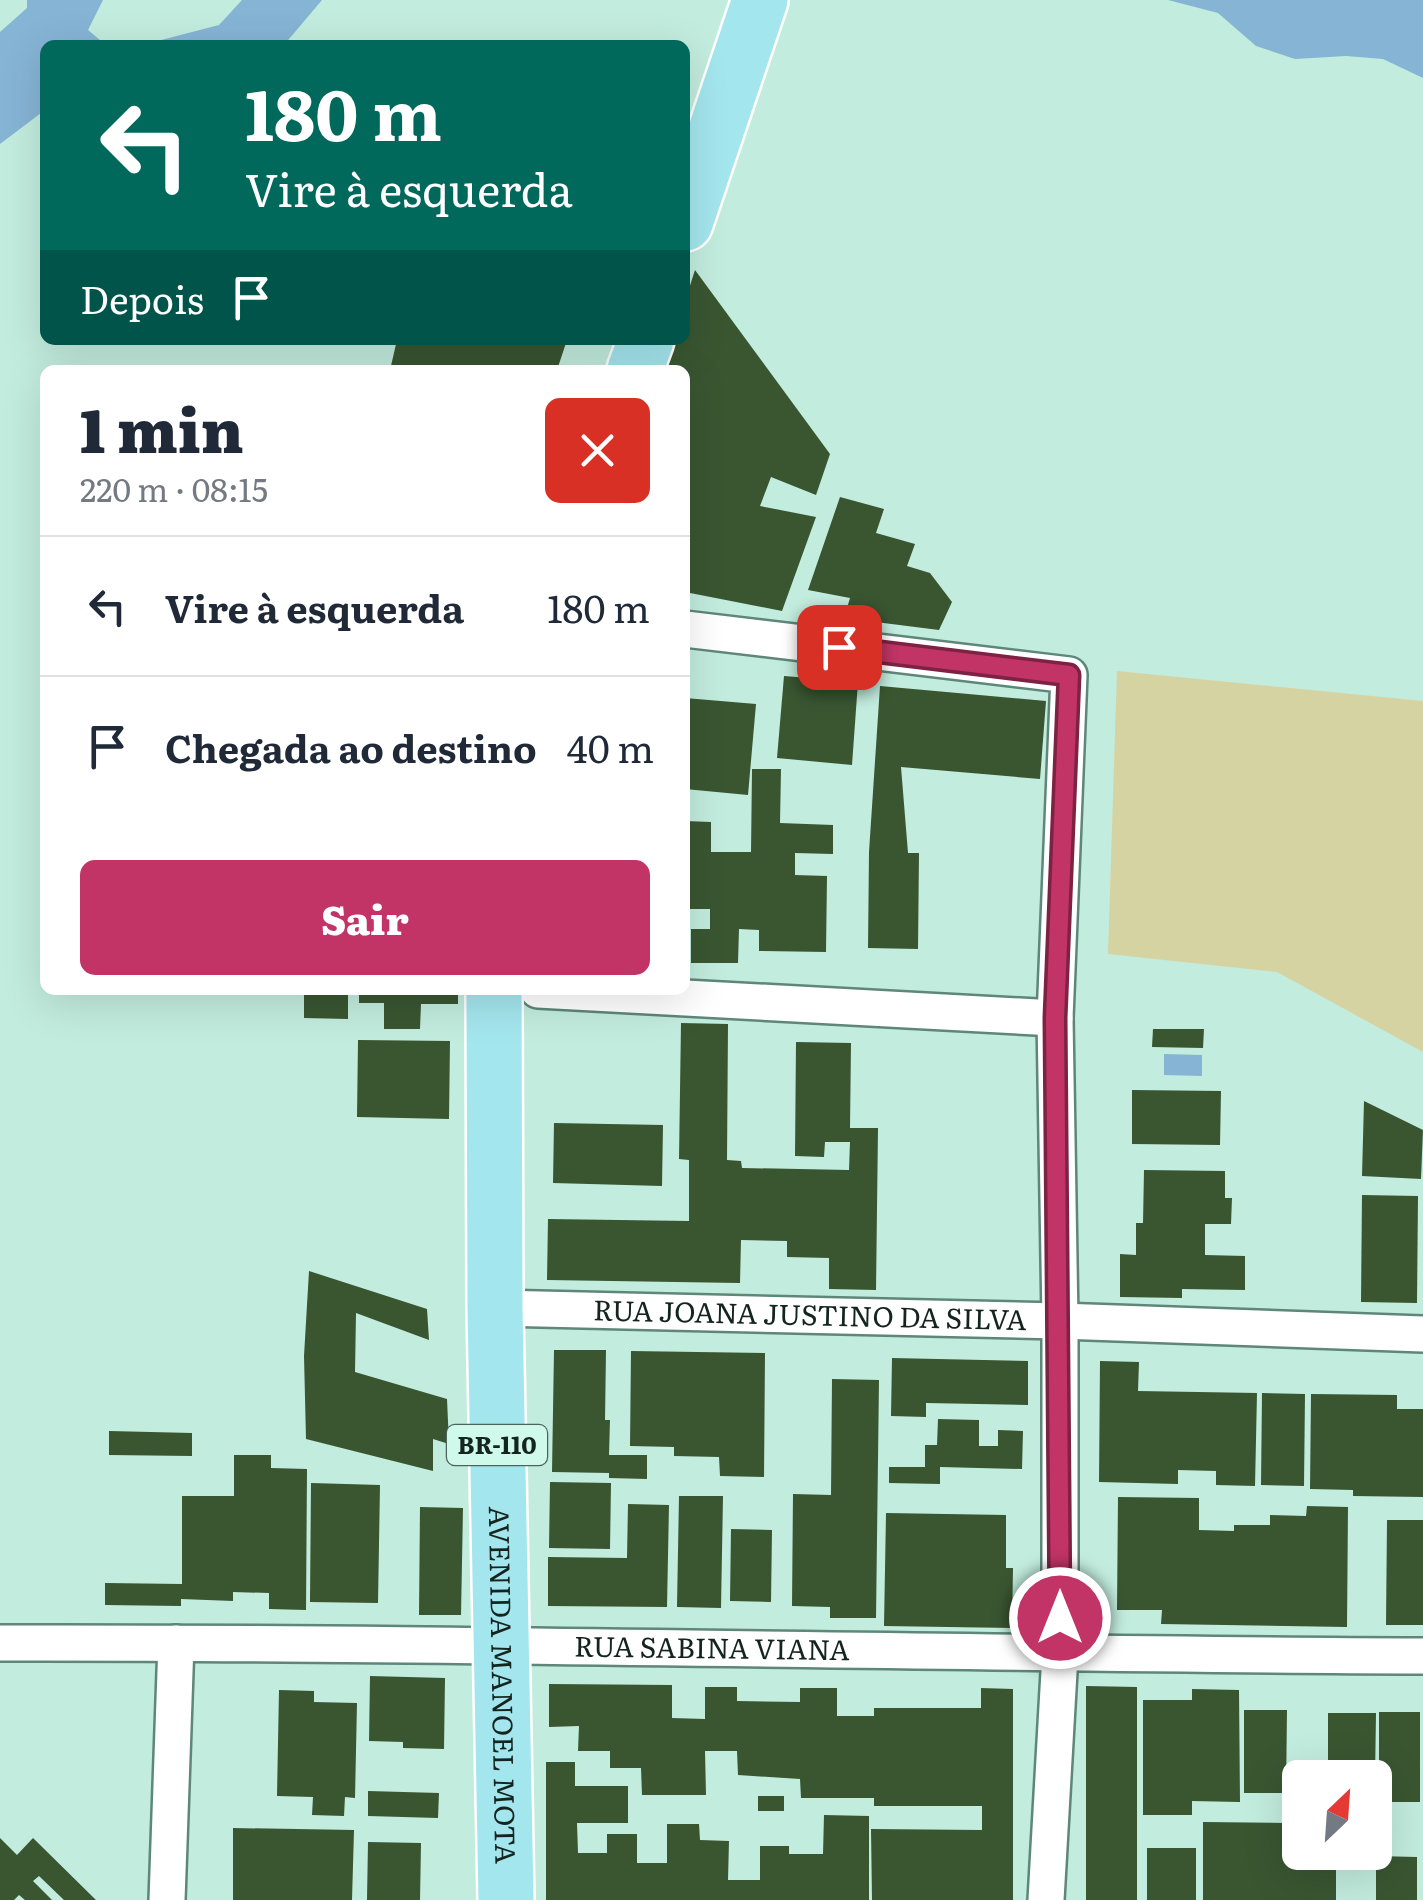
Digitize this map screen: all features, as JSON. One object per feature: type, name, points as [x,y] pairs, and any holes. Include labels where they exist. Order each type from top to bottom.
[{"type":"main road","points":[[690,208],[760,0]]},
{"type":"main road","name":"AVENIDA MANOEL MOTA","points":[[494,995],[494,1308],[506,1900]]},
{"type":"street","points":[[690,629],[1069,675],[1055,1018],[1060,1654],[1046,1900]]},
{"type":"street","points":[[630,995],[1055,1018]]},
{"type":"street","name":"RUA JOANA JUSTINO DA SILVA","points":[[494,1308],[1423,1334]]},
{"type":"street","name":"RUA SABINA VIANA","points":[[0,1643],[1423,1656]]},
{"type":"street","points":[[167,1900],[176,1643]]},
{"type":"shaded area","points":[[1117,671],[1423,701],[1423,1052],[1277,972],[1108,954]]},
{"type":"water","points":[[27,0],[103,0],[88,30],[100,40],[40,40],[40,114],[0,144],[0,32],[27,8]]},
{"type":"water","points":[[242,0],[322,0],[288,40],[161,40],[219,25]]},
{"type":"water","points":[[1168,0],[1423,0],[1423,78],[1383,59],[1295,59],[1256,46],[1218,13]]},
{"type":"water","points":[[1164,1054],[1202,1055],[1202,1076],[1164,1075]]},
{"type":"building","points":[[695,270],[830,454],[816,495],[771,477],[760,506],[816,517],[782,611],[690,593],[690,365],[665,365],[671,345],[690,345],[690,286]]},
{"type":"building","points":[[396,345],[565,345],[559,365],[391,365]]},
{"type":"building","points":[[840,497],[884,509],[876,533],[915,544],[907,566],[930,573],[952,602],[939,630],[844,618],[850,598],[808,590]]},
{"type":"building","points":[[784,676],[858,682],[852,765],[777,758]]},
{"type":"building","points":[[880,686],[1046,701],[1040,779],[901,767],[908,853],[919,853],[918,949],[868,948],[869,852]]},
{"type":"building","points":[[690,698],[756,704],[748,795],[690,789]]},
{"type":"building","points":[[752,769],[781,769],[780,823],[833,825],[833,854],[795,853],[795,875],[827,876],[826,952],[759,951],[759,930],[739,929],[738,963],[691,963],[691,929],[710,929],[710,909],[690,909],[690,821],[711,822],[711,852],[751,852]]},
{"type":"building","points":[[304,995],[348,995],[348,1019],[304,1018]]},
{"type":"building","points":[[359,995],[458,995],[458,1004],[421,1004],[420,1029],[384,1029],[384,1003],[359,1003]]},
{"type":"building","points":[[681,1023],[728,1024],[727,1160],[741,1161],[742,1168],[849,1170],[850,1142],[825,1142],[824,1157],[795,1156],[796,1042],[851,1043],[850,1128],[878,1128],[876,1290],[829,1289],[829,1258],[787,1257],[787,1241],[741,1240],[740,1283],[547,1280],[548,1219],[689,1221],[689,1160],[679,1159]]},
{"type":"building","points":[[1153,1029],[1204,1029],[1203,1048],[1152,1047]]},
{"type":"building","points":[[358,1040],[450,1041],[449,1119],[357,1117]]},
{"type":"building","points":[[1132,1090],[1221,1091],[1220,1145],[1132,1144]]},
{"type":"building","points":[[1364,1101],[1423,1130],[1421,1179],[1362,1176]]},
{"type":"building","points":[[554,1123],[663,1125],[662,1186],[553,1183]]},
{"type":"building","points":[[1144,1170],[1225,1171],[1225,1198],[1232,1198],[1231,1224],[1205,1224],[1205,1255],[1245,1256],[1245,1290],[1182,1289],[1182,1298],[1120,1297],[1120,1254],[1136,1255],[1136,1223],[1143,1223]]},
{"type":"building","points":[[1362,1195],[1418,1196],[1417,1303],[1361,1302]]},
{"type":"building","points":[[309,1271],[427,1309],[429,1340],[356,1313],[355,1372],[447,1399],[449,1444],[433,1439],[433,1471],[306,1439],[304,1356]]},
{"type":"building","points":[[554,1350],[606,1350],[609,1455],[647,1455],[647,1479],[609,1478],[609,1473],[552,1472]]},
{"type":"building","points":[[631,1351],[765,1353],[764,1477],[720,1476],[719,1457],[674,1456],[674,1447],[630,1446]]},
{"type":"building","points":[[892,1358],[1028,1361],[1028,1405],[926,1403],[926,1417],[891,1416]]},
{"type":"building","points":[[1100,1361],[1139,1362],[1138,1391],[1257,1393],[1255,1486],[1216,1485],[1216,1471],[1178,1470],[1178,1484],[1099,1482]]},
{"type":"building","points":[[832,1379],[879,1380],[876,1618],[830,1618],[830,1607],[792,1606],[793,1494],[831,1495]]},
{"type":"building","points":[[1262,1393],[1305,1394],[1304,1486],[1261,1485]]},
{"type":"building","points":[[1311,1394],[1397,1395],[1397,1409],[1423,1409],[1423,1497],[1353,1496],[1353,1490],[1310,1489]]},
{"type":"building","points":[[938,1419],[979,1420],[979,1446],[998,1446],[998,1430],[1023,1431],[1022,1469],[940,1467],[940,1484],[889,1483],[889,1467],[925,1467],[925,1445],[937,1445]]},
{"type":"building","points":[[109,1431],[192,1433],[192,1456],[109,1455]]},
{"type":"building","points":[[234,1455],[271,1455],[271,1468],[307,1469],[306,1610],[269,1609],[269,1593],[233,1592],[233,1601],[181,1599],[181,1606],[105,1605],[105,1583],[182,1584],[182,1496],[234,1496]]},
{"type":"building","points":[[550,1482],[611,1483],[610,1549],[549,1548]]},
{"type":"building","points":[[311,1483],[380,1485],[378,1603],[310,1602]]},
{"type":"building","points":[[679,1496],[723,1496],[721,1608],[677,1607]]},
{"type":"building","points":[[1118,1497],[1199,1498],[1199,1530],[1234,1531],[1234,1525],[1270,1525],[1270,1515],[1306,1516],[1307,1506],[1348,1507],[1347,1627],[1161,1624],[1162,1610],[1117,1610]]},
{"type":"building","points":[[628,1504],[669,1505],[667,1607],[548,1606],[548,1557],[627,1558]]},
{"type":"building","points":[[420,1507],[463,1508],[461,1615],[419,1615]]},
{"type":"building","points":[[886,1513],[1006,1515],[1006,1568],[1013,1568],[1012,1628],[884,1626]]},
{"type":"building","points":[[1387,1520],[1423,1520],[1423,1625],[1386,1625]]},
{"type":"building","points":[[731,1529],[772,1530],[771,1602],[730,1601]]},
{"type":"building","points":[[370,1676],[445,1678],[444,1749],[403,1748],[403,1742],[369,1741]]},
{"type":"building","points":[[549,1684],[672,1685],[672,1718],[705,1719],[705,1687],[737,1687],[737,1701],[800,1702],[800,1688],[837,1688],[837,1716],[874,1716],[874,1708],[981,1708],[981,1688],[1013,1689],[1013,1900],[872,1900],[871,1829],[982,1830],[982,1806],[874,1806],[874,1798],[801,1798],[800,1779],[738,1775],[737,1751],[705,1751],[706,1795],[642,1795],[641,1768],[610,1768],[610,1751],[578,1751],[579,1726],[549,1727]]},
{"type":"building","points":[[1086,1686],[1137,1687],[1137,1900],[1086,1900]]},
{"type":"building","points":[[1192,1689],[1239,1690],[1240,1802],[1192,1801],[1192,1815],[1143,1815],[1143,1700],[1192,1700]]},
{"type":"building","points":[[279,1690],[314,1691],[314,1702],[357,1703],[355,1798],[345,1797],[344,1816],[312,1815],[313,1797],[277,1796]]},
{"type":"building","points":[[1244,1710],[1287,1710],[1282,1793],[1244,1793]]},
{"type":"building","points":[[1379,1712],[1420,1712],[1420,1802],[1392,1802],[1392,1760],[1379,1760]]},
{"type":"building","points":[[1328,1713],[1376,1713],[1375,1760],[1328,1760]]},
{"type":"building","points":[[546,1762],[575,1762],[575,1786],[628,1786],[628,1823],[577,1823],[578,1853],[607,1853],[607,1834],[637,1834],[637,1863],[667,1863],[667,1824],[699,1824],[700,1840],[729,1841],[728,1880],[760,1880],[760,1846],[789,1846],[789,1854],[823,1854],[824,1815],[869,1816],[869,1900],[546,1900]]},
{"type":"building","points":[[368,1791],[439,1793],[438,1818],[368,1816]]},
{"type":"building","points":[[758,1796],[784,1796],[784,1811],[758,1811]]},
{"type":"building","points":[[1203,1822],[1282,1823],[1282,1870],[1336,1870],[1336,1900],[1203,1900]]},
{"type":"building","points":[[233,1828],[354,1830],[352,1900],[233,1900]]},
{"type":"building","points":[[0,1838],[17,1855],[33,1838],[96,1900],[64,1900],[39,1876],[33,1881],[52,1900],[25,1900],[19,1895],[14,1900],[0,1900]]},
{"type":"building","points":[[368,1842],[421,1843],[420,1900],[367,1900]]},
{"type":"building","points":[[1147,1848],[1196,1848],[1196,1900],[1147,1900]]},
{"type":"building","points":[[1392,1856],[1417,1857],[1417,1900],[1376,1900],[1376,1870],[1392,1870]]},
{"type":"route","points":[[839,647],[1069,675],[1055,1018],[1060,1618]]}]
